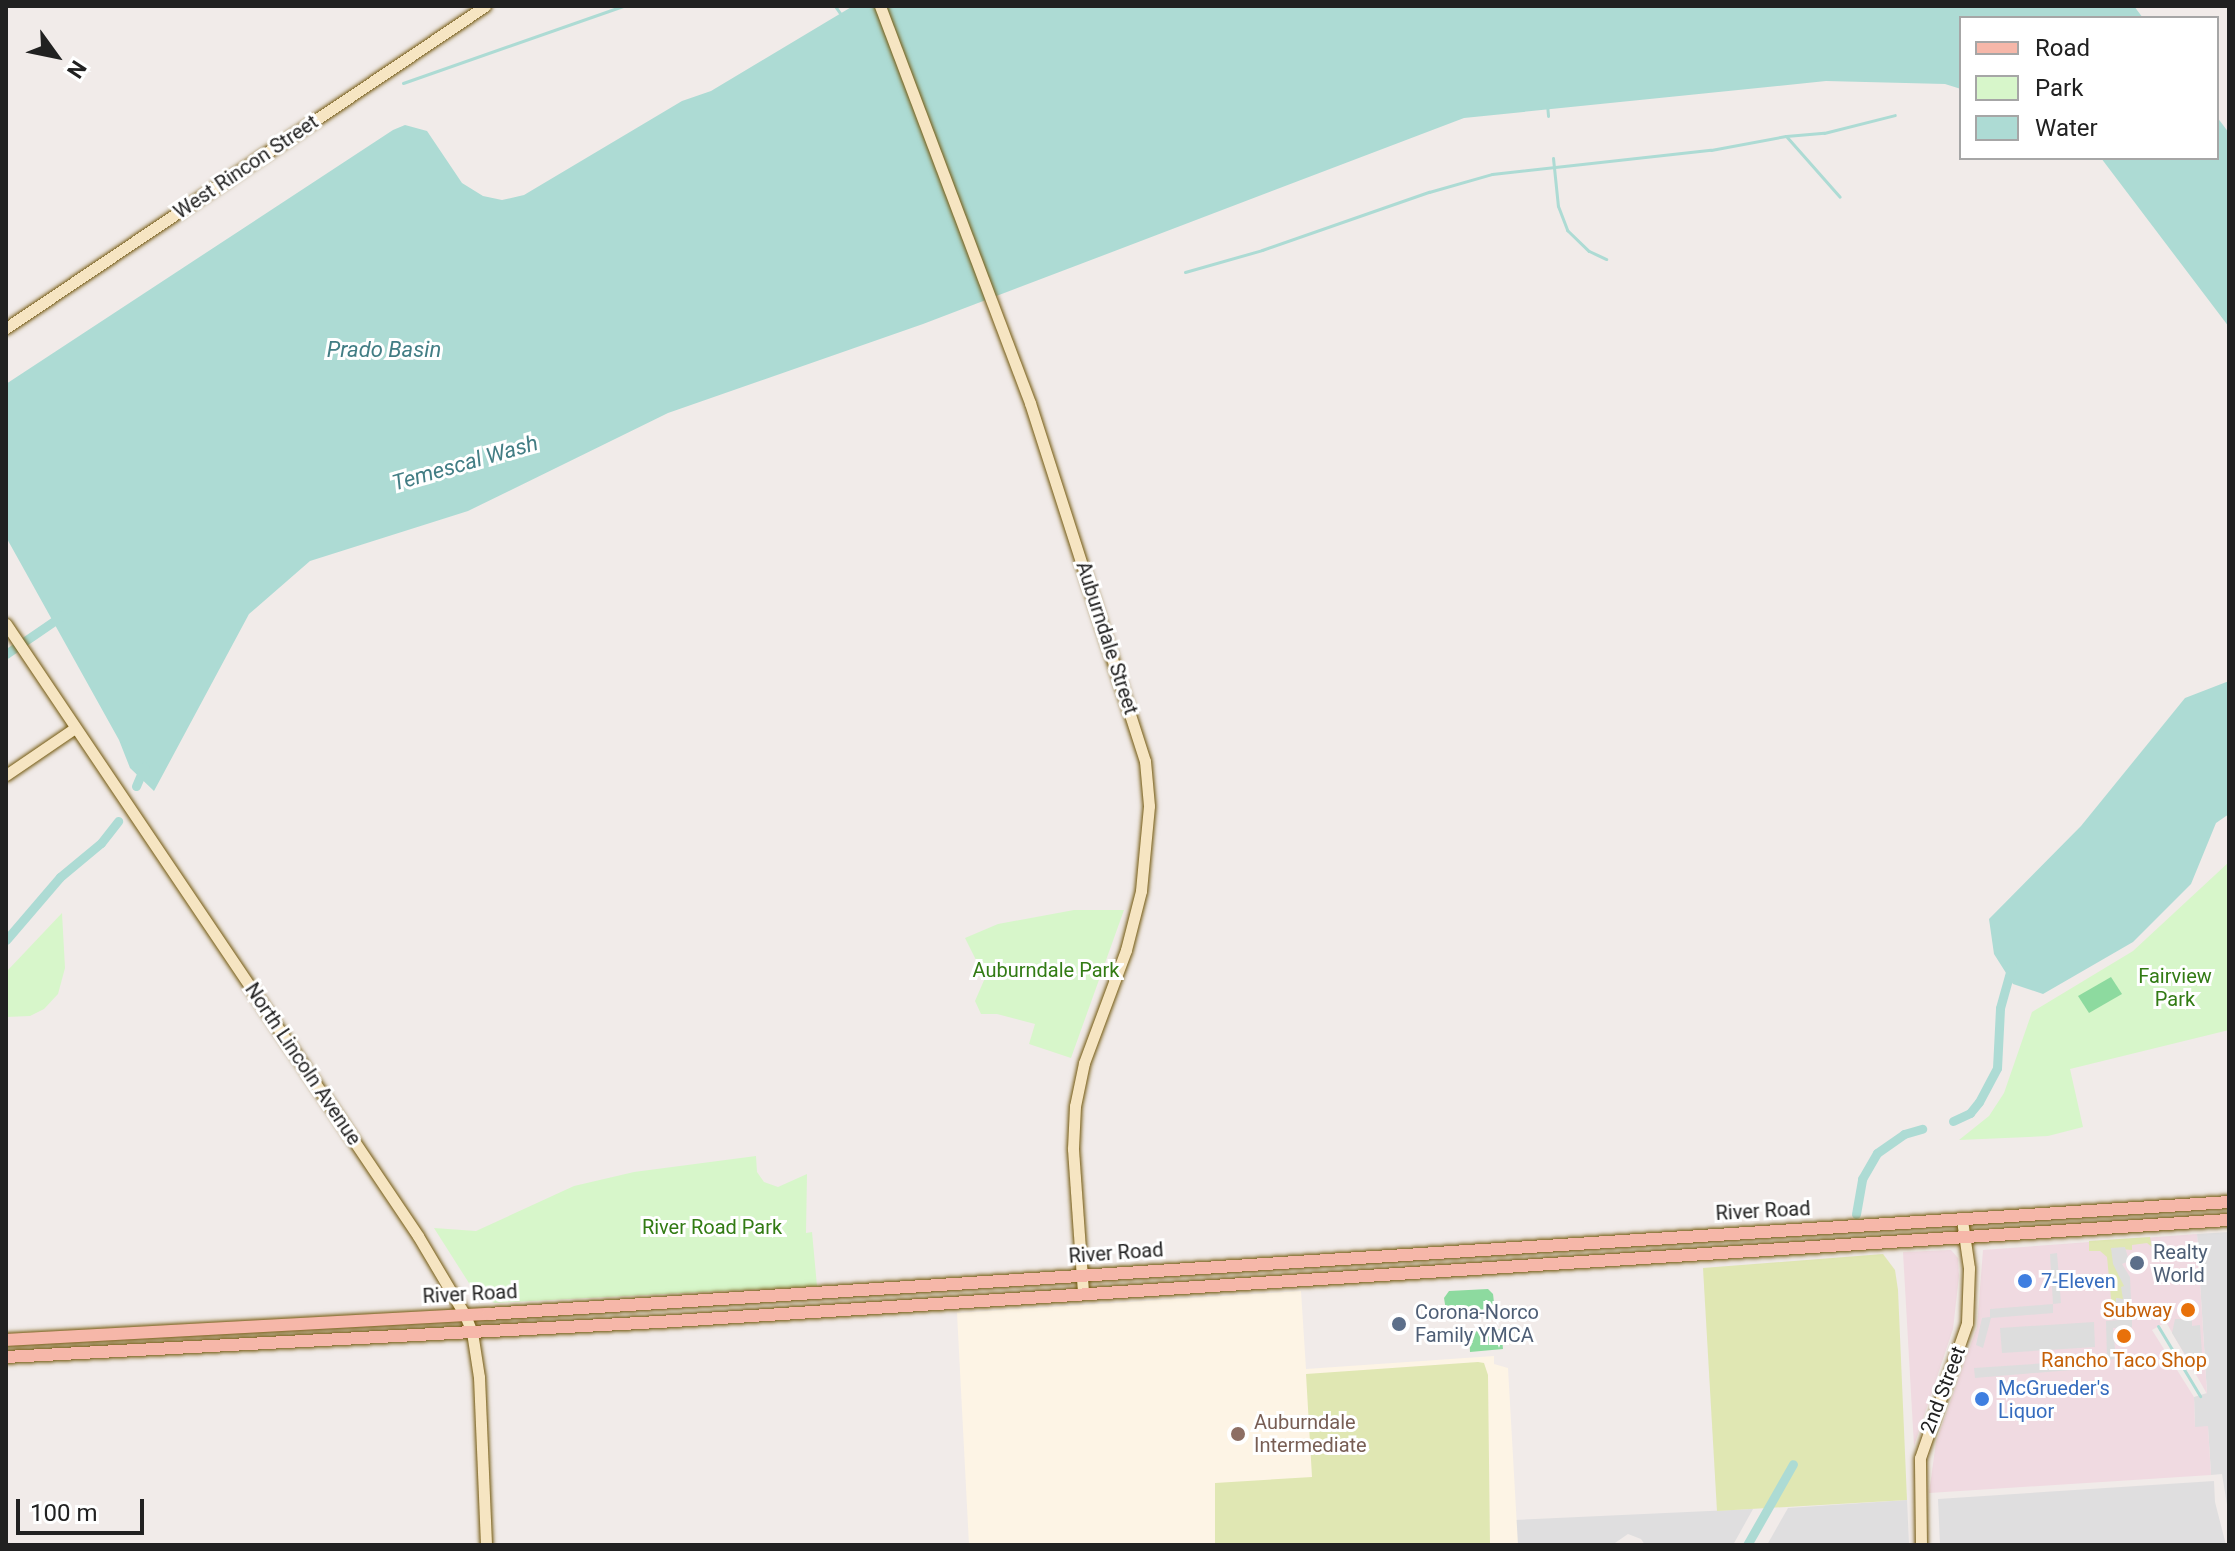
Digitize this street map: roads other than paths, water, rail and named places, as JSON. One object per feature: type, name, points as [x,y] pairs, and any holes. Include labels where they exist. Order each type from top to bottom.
[{"type":"main road","name":"River Road","points":[[6,1340],[465,1315],[2229,1202]]},
{"type":"main road","name":"River Road","points":[[6,1357],[472,1332],[2229,1220]]},
{"type":"street","name":"West Rincon Street","points":[[6,328],[485,6]]},
{"type":"street","name":"Auburndale Street","points":[[880,6],[1030,403],[1145,761],[1149,806],[1141,891],[1126,950],[1084,1063],[1075,1106],[1073,1149],[1083,1292]]},
{"type":"street","name":"North Lincoln Avenue","points":[[6,624],[418,1236],[465,1315],[472,1332],[479,1377],[486,1545]]},
{"type":"street","points":[[6,775],[75,728]]},
{"type":"street","name":"2nd Street","points":[[1921,1545],[1920,1458],[1967,1323],[1969,1268],[1962,1220]]},
{"type":"water","name":"Prado Basin","points":[[853,6],[2134,6],[2142,16],[1959,16],[1959,88],[1945,84],[1826,81],[1464,118],[923,324],[668,413],[468,511],[310,561],[249,614],[154,791],[130,768],[119,740],[6,537],[6,384],[405,125],[427,131],[462,183],[483,196],[502,200],[524,195],[682,101],[711,91]]},
{"type":"water","points":[[2219,120],[2229,133],[2229,327],[2103,160],[2219,160]]},
{"type":"water","points":[[2229,681],[2229,814],[2216,823],[2191,884],[2133,942],[2043,994],[2013,984],[1994,954],[1989,919],[2081,826],[2185,698]]},
{"type":"waterway","points":[[403,83],[623,6]]},
{"type":"waterway","points":[[835,6],[842,16]]},
{"type":"waterway","points":[[1547,104],[1548,116]]},
{"type":"waterway","points":[[1786,136],[1824,133],[1895,115]]},
{"type":"waterway","points":[[1185,272],[1262,250],[1429,192],[1492,174],[1711,150],[1786,136],[1840,197]]},
{"type":"waterway","points":[[1553,158],[1558,206],[1567,230],[1589,251],[1606,259]]},
{"type":"waterway","name":"Temescal Wash","points":[[6,654],[63,615]]},
{"type":"waterway","points":[[136,786],[144,767]]},
{"type":"waterway","points":[[6,940],[60,877],[101,843],[118,821]]},
{"type":"waterway","points":[[1953,1121],[1970,1113],[1997,1068],[2000,1008],[2012,965]]},
{"type":"waterway","points":[[1856,1214],[1862,1179],[1877,1153],[1904,1134],[1922,1129]]},
{"type":"waterway","points":[[2158,1326],[2200,1396]]},
{"type":"waterway","points":[[1747,1545],[1793,1464]]},
{"type":"place","name":"Realty World","points":[[2137,1263]]},
{"type":"place","name":"7-Eleven","points":[[2025,1281]]},
{"type":"place","name":"Subway","points":[[2188,1310]]},
{"type":"place","name":"Corona-Norco Family YMCA","points":[[1399,1324]]},
{"type":"place","name":"Rancho Taco Shop","points":[[2124,1336]]},
{"type":"place","name":"McGrueder's Liquor","points":[[1982,1399]]},
{"type":"place","name":"Auburndale Intermediate","points":[[1238,1434]]},
{"type":"park label","name":"Auburndale Park","points":[[1046,970]]},
{"type":"park label","name":"Fairview Park","points":[[2175,988]]},
{"type":"park label","name":"River Road Park","points":[[712,1227]]}]
